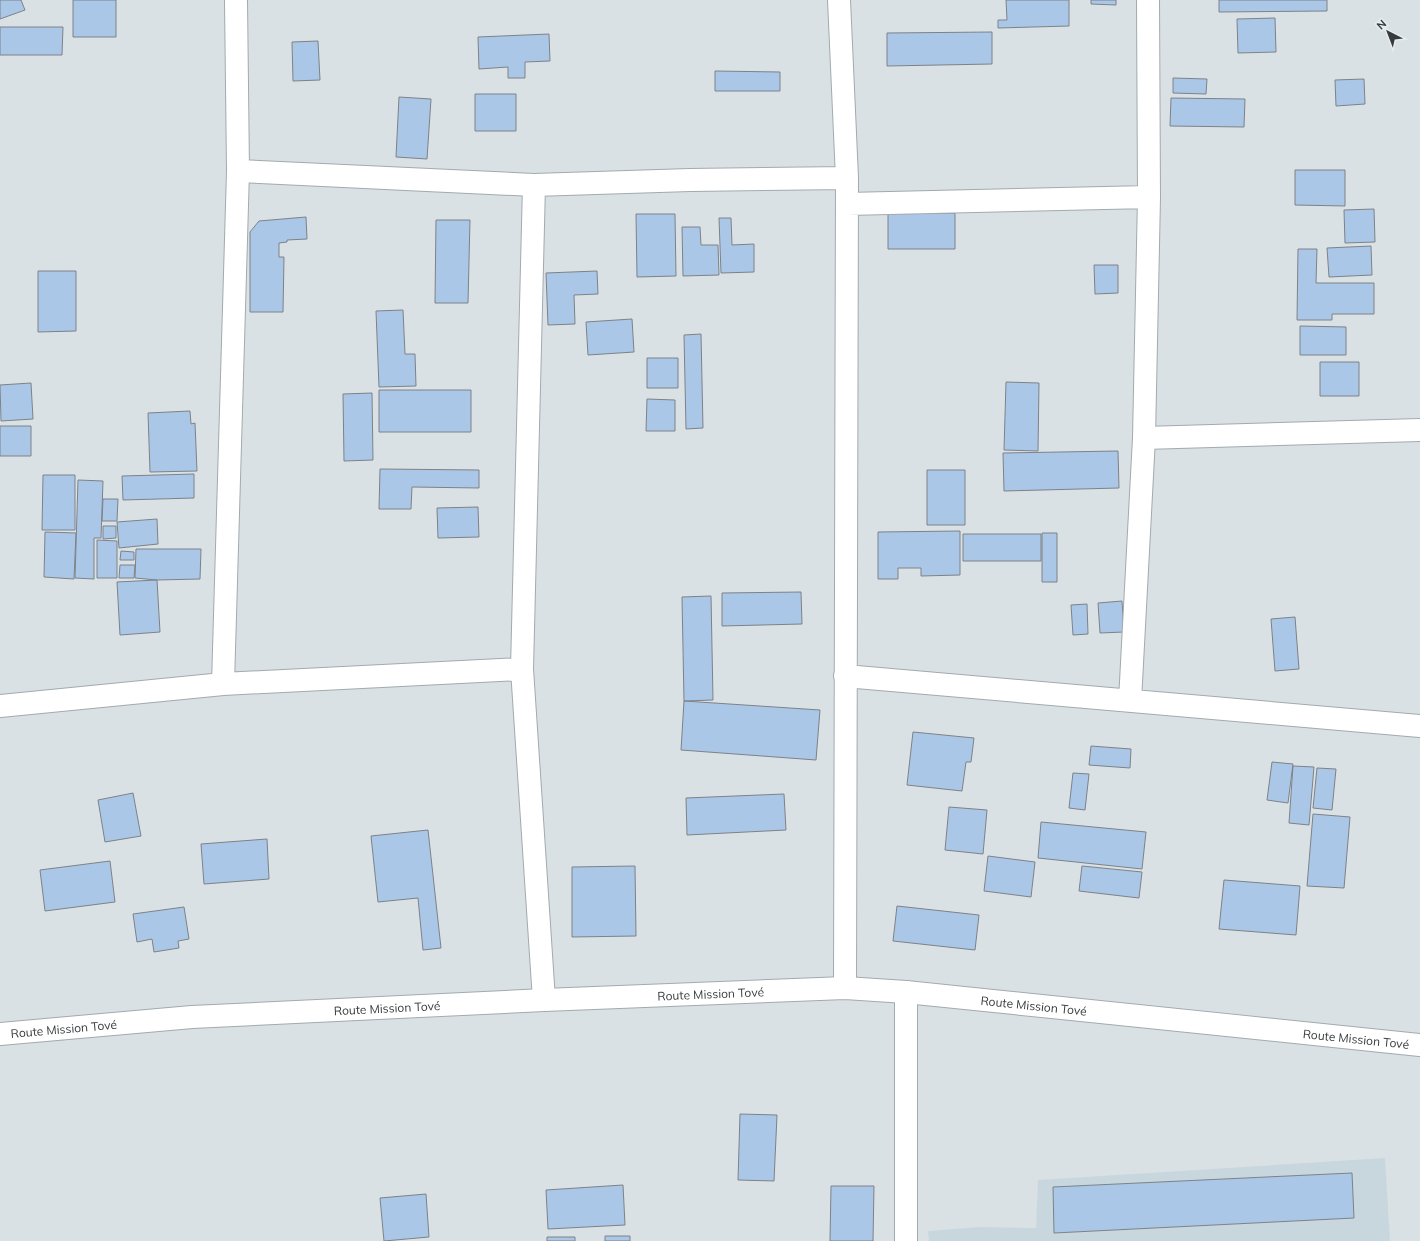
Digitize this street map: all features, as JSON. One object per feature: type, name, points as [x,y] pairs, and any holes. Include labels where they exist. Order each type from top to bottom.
[{"type":"street","points":[[223,684],[238,171],[236,0]]},
{"type":"street","points":[[838,0],[847,178],[845,988]]},
{"type":"street","points":[[1130,701],[1144,438],[1149,197],[1148,0]]},
{"type":"street","points":[[238,171],[534,185],[690,180],[847,178]]},
{"type":"street","points":[[534,185],[522,669],[544,1000]]},
{"type":"street","points":[[846,204],[1149,197]]},
{"type":"street","points":[[1144,438],[1420,430]]},
{"type":"street","points":[[0,706],[223,684],[522,669]]},
{"type":"street","points":[[845,676],[1420,726]]},
{"type":"street","name":"Route Mission Tové","points":[[0,1034],[192,1017],[544,1000],[845,988],[906,992],[1420,1045]]},
{"type":"street","points":[[906,992],[906,1241]]},
{"type":"street","points":[[1420,1045],[1420,1051]]},
{"type":"shaded area","points":[[1385,1158],[1390,1241],[929,1241],[928,1231],[980,1227],[1036,1228],[1038,1180]]},
{"type":"building","points":[[0,0],[21,0],[25,10],[0,19]]},
{"type":"building","points":[[73,0],[116,0],[116,37],[73,37]]},
{"type":"building","points":[[1006,0],[1069,0],[1069,26],[998,28],[998,20],[1007,20]]},
{"type":"building","points":[[1091,0],[1116,0],[1116,5],[1091,4]]},
{"type":"building","points":[[1219,0],[1327,0],[1327,11],[1219,12]]},
{"type":"building","points":[[1275,18],[1276,52],[1238,53],[1237,19]]},
{"type":"building","points":[[0,27],[63,27],[62,55],[0,55]]},
{"type":"building","points":[[992,32],[992,64],[887,66],[887,33]]},
{"type":"building","points":[[549,34],[550,61],[525,62],[525,78],[508,78],[508,67],[479,69],[478,37]]},
{"type":"building","points":[[318,41],[320,80],[293,81],[292,42]]},
{"type":"building","points":[[715,71],[780,72],[780,91],[715,91]]},
{"type":"building","points":[[1173,78],[1207,79],[1206,94],[1173,93]]},
{"type":"building","points":[[1364,79],[1365,104],[1336,106],[1335,80]]},
{"type":"building","points":[[475,94],[516,94],[516,131],[475,131]]},
{"type":"building","points":[[399,97],[431,99],[427,159],[396,157]]},
{"type":"building","points":[[1171,98],[1245,99],[1244,127],[1170,126]]},
{"type":"building","points":[[1295,170],[1345,170],[1345,206],[1295,205]]},
{"type":"building","points":[[1374,209],[1375,242],[1345,243],[1344,210]]},
{"type":"building","points":[[888,213],[955,213],[955,249],[888,249]]},
{"type":"building","points":[[636,214],[675,214],[676,276],[637,277]]},
{"type":"building","points":[[306,217],[307,239],[287,240],[287,242],[279,243],[279,257],[284,257],[283,312],[250,312],[250,232],[259,221]]},
{"type":"building","points":[[719,218],[731,218],[732,245],[754,244],[754,272],[721,273]]},
{"type":"building","points":[[436,220],[470,220],[468,303],[435,303]]},
{"type":"building","points":[[682,227],[700,227],[701,245],[718,245],[719,275],[683,276]]},
{"type":"building","points":[[1371,246],[1372,275],[1329,277],[1327,248]]},
{"type":"building","points":[[1298,249],[1317,249],[1316,283],[1374,283],[1374,314],[1332,314],[1332,320],[1297,320]]},
{"type":"building","points":[[1094,265],[1118,265],[1118,293],[1095,294]]},
{"type":"building","points":[[38,271],[76,271],[76,331],[38,332]]},
{"type":"building","points":[[597,271],[598,294],[574,295],[575,324],[548,325],[546,273]]},
{"type":"building","points":[[403,310],[405,354],[415,354],[416,386],[379,387],[376,311]]},
{"type":"building","points":[[632,319],[634,352],[588,355],[586,322]]},
{"type":"building","points":[[1300,326],[1346,327],[1346,355],[1300,355]]},
{"type":"building","points":[[701,334],[703,428],[686,429],[684,335]]},
{"type":"building","points":[[647,358],[678,358],[678,388],[647,388]]},
{"type":"building","points":[[1320,362],[1359,362],[1359,396],[1320,396]]},
{"type":"building","points":[[1006,382],[1039,383],[1038,451],[1004,450]]},
{"type":"building","points":[[31,383],[33,419],[1,421],[0,385]]},
{"type":"building","points":[[379,390],[471,390],[471,432],[379,432]]},
{"type":"building","points":[[372,393],[373,460],[344,461],[343,394]]},
{"type":"building","points":[[647,399],[675,400],[675,431],[646,431]]},
{"type":"building","points":[[190,411],[191,424],[195,423],[197,471],[150,472],[148,413]]},
{"type":"building","points":[[0,426],[31,426],[31,456],[0,456]]},
{"type":"building","points":[[1118,451],[1119,488],[1004,491],[1003,453]]},
{"type":"building","points":[[380,469],[479,470],[479,488],[412,487],[411,509],[379,509]]},
{"type":"building","points":[[927,470],[965,470],[965,525],[927,525]]},
{"type":"building","points":[[194,474],[194,498],[123,500],[122,476]]},
{"type":"building","points":[[43,475],[75,475],[75,530],[42,530]]},
{"type":"building","points":[[78,480],[103,481],[101,538],[94,538],[94,579],[75,578]]},
{"type":"building","points":[[103,499],[118,499],[117,521],[102,521]]},
{"type":"building","points":[[478,507],[479,537],[438,538],[437,508]]},
{"type":"building","points":[[157,519],[158,544],[119,548],[117,522]]},
{"type":"building","points":[[103,526],[116,526],[116,538],[103,539]]},
{"type":"building","points":[[960,531],[960,575],[921,576],[921,568],[898,568],[898,579],[878,579],[878,532]]},
{"type":"building","points":[[45,532],[76,533],[74,579],[44,577]]},
{"type":"building","points":[[1042,533],[1057,533],[1057,582],[1042,582]]},
{"type":"building","points":[[963,534],[1041,534],[1041,561],[963,561]]},
{"type":"building","points":[[97,540],[117,541],[117,578],[97,578]]},
{"type":"building","points":[[136,549],[201,549],[200,579],[157,580],[135,578]]},
{"type":"building","points":[[121,551],[134,552],[134,560],[120,560]]},
{"type":"building","points":[[120,565],[135,565],[134,578],[119,578]]},
{"type":"building","points":[[157,580],[160,632],[120,635],[117,582]]},
{"type":"building","points":[[801,592],[802,624],[722,626],[722,593]]},
{"type":"building","points":[[711,596],[713,700],[684,701],[682,597]]},
{"type":"building","points":[[1122,601],[1124,632],[1100,633],[1098,603]]},
{"type":"building","points":[[1087,604],[1088,634],[1073,635],[1071,605]]},
{"type":"building","points":[[1295,617],[1299,669],[1275,671],[1271,619]]},
{"type":"building","points":[[684,701],[820,710],[816,760],[681,750]]},
{"type":"building","points":[[913,732],[974,738],[971,762],[966,762],[962,791],[907,785]]},
{"type":"building","points":[[1091,746],[1131,749],[1130,768],[1089,765]]},
{"type":"building","points":[[1272,762],[1293,764],[1288,803],[1267,800]]},
{"type":"building","points":[[1293,766],[1314,767],[1309,825],[1289,823]]},
{"type":"building","points":[[1317,768],[1336,769],[1332,810],[1313,808]]},
{"type":"building","points":[[1073,773],[1089,774],[1085,810],[1069,808]]},
{"type":"building","points":[[133,793],[141,836],[105,842],[98,800]]},
{"type":"building","points":[[784,794],[786,830],[687,835],[686,798]]},
{"type":"building","points":[[949,807],[987,810],[983,854],[945,850]]},
{"type":"building","points":[[1313,814],[1350,817],[1344,888],[1307,886]]},
{"type":"building","points":[[1041,822],[1146,832],[1142,869],[1038,858]]},
{"type":"building","points":[[428,830],[441,948],[423,950],[418,898],[378,902],[371,836]]},
{"type":"building","points":[[267,839],[269,879],[204,884],[201,844]]},
{"type":"building","points":[[988,856],[1035,862],[1031,897],[984,891]]},
{"type":"building","points":[[110,861],[115,902],[45,911],[40,870]]},
{"type":"building","points":[[635,866],[636,936],[572,937],[572,867]]},
{"type":"building","points":[[1082,866],[1142,872],[1139,898],[1079,891]]},
{"type":"building","points":[[1224,880],[1300,886],[1296,935],[1219,929]]},
{"type":"building","points":[[897,906],[979,915],[975,950],[893,941]]},
{"type":"building","points":[[184,907],[189,939],[178,941],[179,948],[154,952],[152,939],[137,942],[133,914]]},
{"type":"building","points":[[740,1114],[777,1115],[774,1181],[738,1180]]},
{"type":"building","points":[[1352,1173],[1354,1218],[1054,1233],[1053,1187]]},
{"type":"building","points":[[623,1185],[625,1225],[548,1229],[546,1190]]},
{"type":"building","points":[[831,1186],[874,1186],[873,1241],[830,1241]]},
{"type":"building","points":[[426,1194],[429,1237],[384,1241],[380,1198]]},
{"type":"building","points":[[605,1236],[630,1236],[630,1241],[605,1241]]},
{"type":"building","points":[[547,1237],[575,1237],[575,1241],[547,1241]]}]
